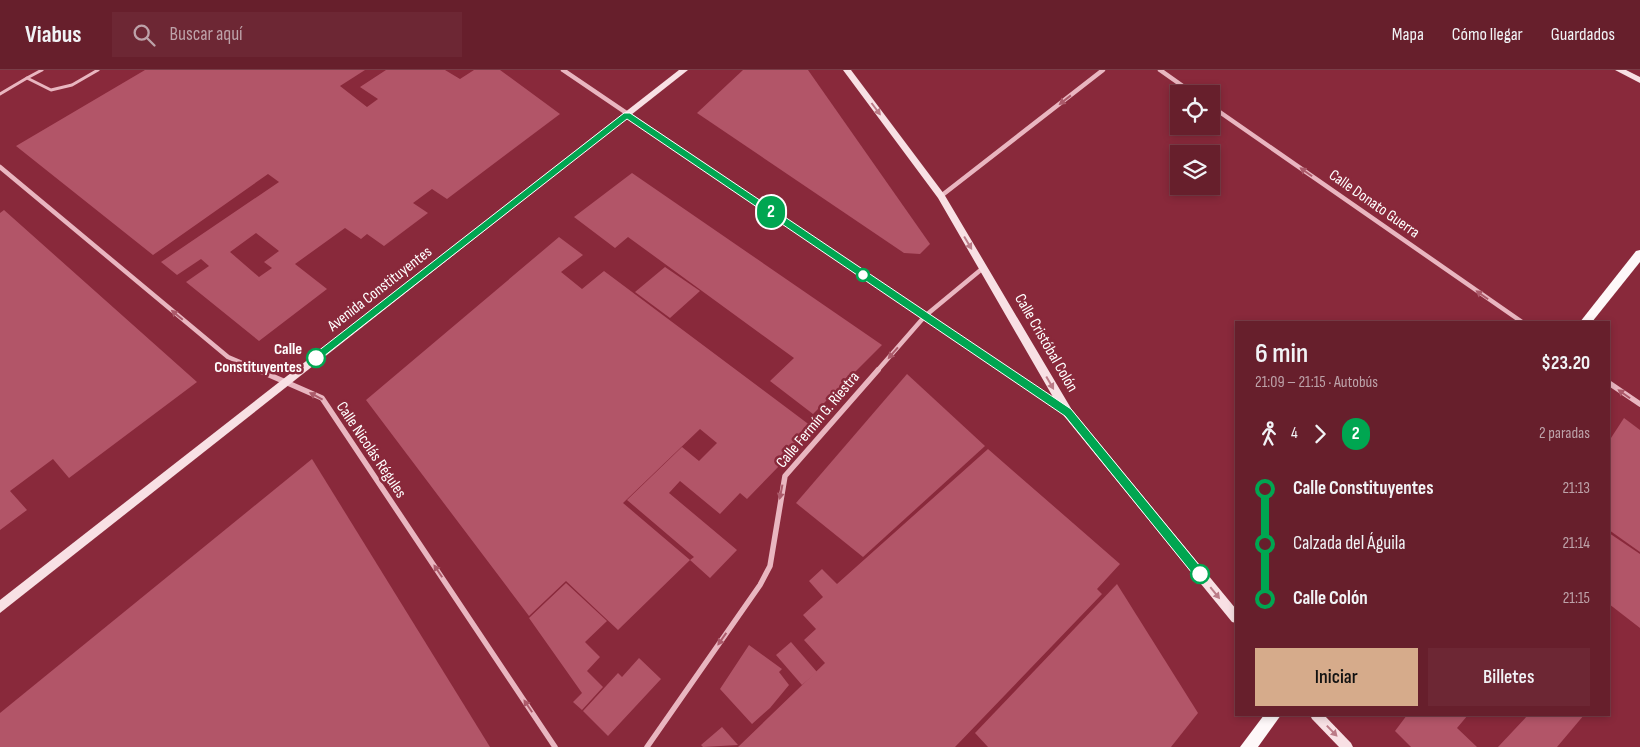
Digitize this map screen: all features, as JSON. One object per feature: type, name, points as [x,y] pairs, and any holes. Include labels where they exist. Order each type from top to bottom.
[{"type":"main road","points":[[1587,321],[1640,254]]},
{"type":"main road","points":[[1248,747],[1273,716]]},
{"type":"street","points":[[563,70],[1068,412]]},
{"type":"street","name":"Avenida Constituyentes","points":[[0,607],[684,70]]},
{"type":"street","name":"Calle Cristóbal Colón","points":[[847,70],[941,196],[1068,412],[1235,617]]},
{"type":"street","points":[[941,196],[1104,70]]},
{"type":"street","points":[[1160,70],[1181,85]]},
{"type":"street","points":[[1619,70],[1640,80]]},
{"type":"street","name":"Calle Donato Guerra","points":[[1220,112],[1521,321]]},
{"type":"street","name":"Calle Nicolás Régules","points":[[0,168],[228,357],[322,398],[556,747]]},
{"type":"street","name":"Calle Fermín G. Riestra","points":[[647,747],[760,585],[770,566],[785,476],[925,316],[983,268]]},
{"type":"street","points":[[1610,384],[1640,404]]},
{"type":"street","points":[[1317,716],[1347,747]]},
{"type":"lane","points":[[0,94],[42,70]]},
{"type":"lane","points":[[27,78],[51,90],[72,85],[98,70]]},
{"type":"building","points":[[145,70],[365,70],[340,86],[367,107],[378,99],[360,87],[386,70],[445,70],[460,79],[474,70],[500,70],[560,114],[447,199],[432,189],[413,203],[428,213],[384,246],[367,234],[361,239],[345,228],[295,264],[327,289],[259,341],[186,282],[209,266],[201,259],[177,275],[161,262],[279,182],[268,174],[153,255],[16,146]],"holes":[[[256,233],[279,251],[264,262],[272,268],[259,277],[230,252]]]},
{"type":"building","points":[[743,70],[808,70],[930,244],[920,254],[904,253],[697,113]]},
{"type":"building","points":[[632,173],[882,345],[813,414],[770,381],[794,358],[628,237],[615,248],[574,217]]},
{"type":"building","points":[[4,210],[197,382],[69,478],[53,459],[10,491],[27,510],[0,530],[0,213]]},
{"type":"building","points":[[559,237],[583,255],[561,272],[582,289],[604,271],[815,429],[747,499],[740,493],[720,514],[680,481],[669,493],[737,550],[710,578],[690,560],[618,630],[566,581],[529,616],[366,400]],"holes":[[[700,429],[717,443],[699,461],[682,447],[627,500],[694,557],[690,560],[623,503]]]},
{"type":"building","points":[[665,267],[700,291],[670,318],[635,292]]},
{"type":"building","points":[[907,374],[985,446],[863,557],[796,503]]},
{"type":"building","points":[[1624,418],[1640,430],[1640,552],[1610,531],[1610,439]]},
{"type":"building","points":[[988,449],[1120,564],[1097,589],[1102,594],[955,747],[738,747],[825,663],[804,640],[816,629],[803,615],[823,597],[809,581],[822,569],[837,584]]},
{"type":"building","points":[[312,459],[490,747],[0,747],[0,713]]},
{"type":"building","points":[[1610,534],[1640,554],[1640,628],[1610,605]]},
{"type":"building","points":[[566,583],[607,621],[585,642],[600,657],[587,671],[603,687],[582,710],[573,702],[582,693],[529,618]]},
{"type":"building","points":[[1117,584],[1198,713],[1171,747],[988,747],[975,733]]},
{"type":"building","points":[[791,642],[817,672],[802,685],[776,655]]},
{"type":"building","points":[[749,645],[782,669],[779,672],[789,685],[770,708],[752,724],[720,689]]},
{"type":"building","points":[[639,658],[661,679],[608,736],[583,711],[618,673],[622,677]]},
{"type":"building","points":[[1406,716],[1467,716],[1457,728],[1477,747],[1411,747],[1395,731]]},
{"type":"building","points":[[1527,716],[1583,716],[1557,747],[1498,747]]},
{"type":"building","points":[[722,727],[738,745],[703,747],[701,745]]},
{"type":"bus line","name":"2","points":[[316,358],[627,115],[1068,412],[1200,574]]},
{"type":"place","name":"Calle Constituyentes","points":[[316,358]]}]
